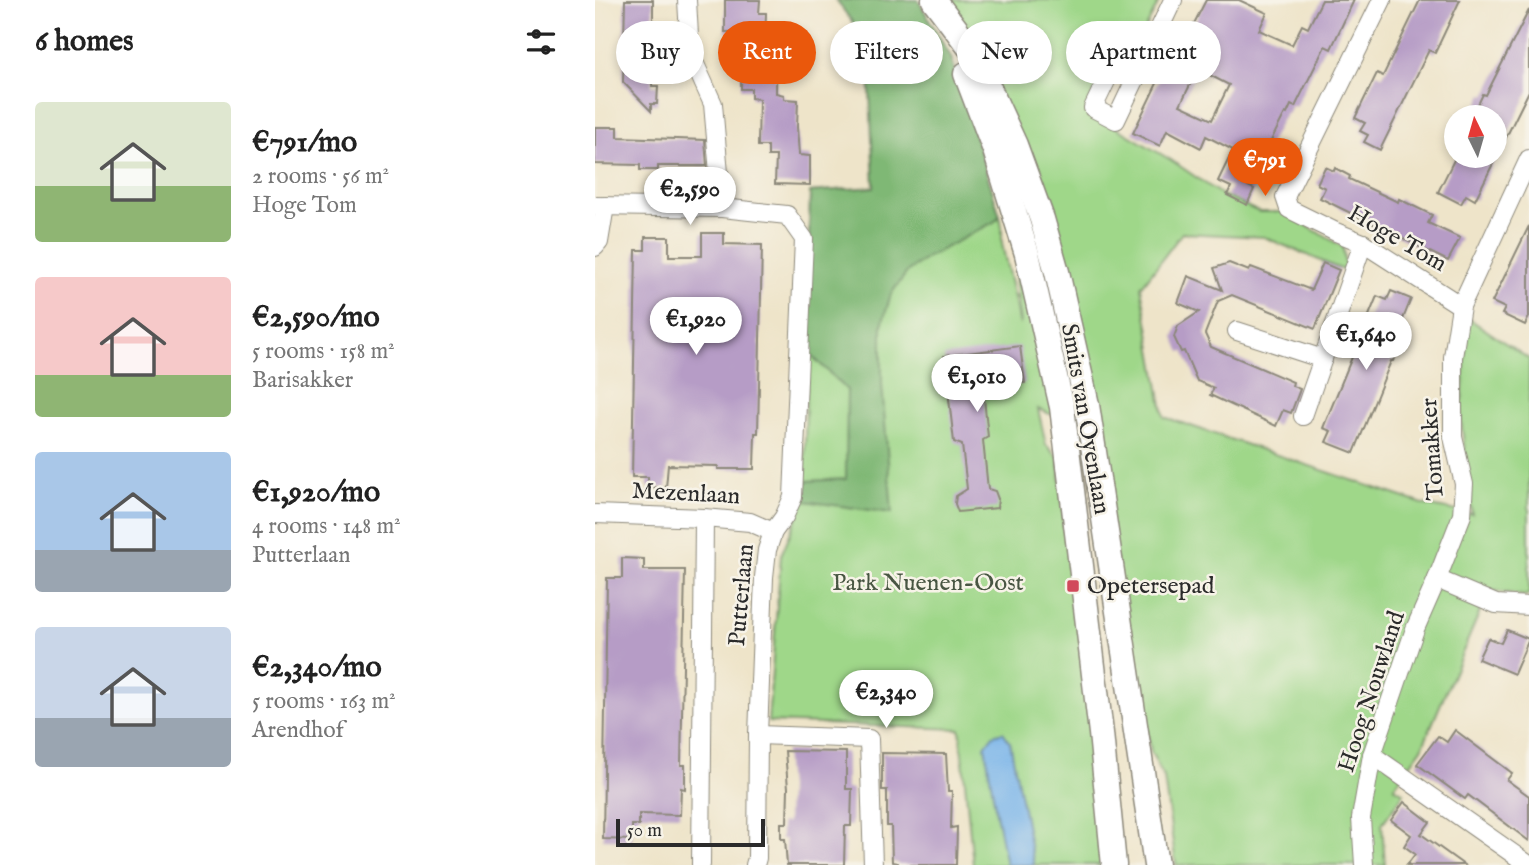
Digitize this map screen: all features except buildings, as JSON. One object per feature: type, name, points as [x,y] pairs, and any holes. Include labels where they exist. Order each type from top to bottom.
[{"type":"main road","name":"Smits van Oyenlaan","points":[[934,0],[995,150],[1030,266],[1062,407],[1114,865]]},
{"type":"main road","name":"Smits van Oyenlaan","points":[[934,0],[971,49],[1010,133],[1042,219],[1058,272],[1087,405],[1156,865]]},
{"type":"street","points":[[595,247],[599,242],[600,206],[722,208],[713,104],[690,53],[687,0]]},
{"type":"street","points":[[1163,21],[1173,0]]},
{"type":"street","name":"Hoge Tom","points":[[1382,0],[1285,197],[1290,209],[1363,243],[1461,306]]},
{"type":"street","name":"Tomakker","points":[[1437,579],[1462,515],[1464,484],[1453,437],[1453,357],[1461,306],[1529,159]]},
{"type":"street","name":"Putterlaan","points":[[722,208],[787,215],[804,239],[793,497],[784,517],[773,532],[767,550],[764,577],[755,865]]},
{"type":"street","points":[[1303,416],[1363,243]]},
{"type":"street","points":[[1237,331],[1323,359]]},
{"type":"street","name":"Mezenlaan","points":[[595,514],[750,522],[773,532]]},
{"type":"street","name":"Putterlaan","points":[[701,865],[704,518]]},
{"type":"street","points":[[1437,579],[1496,604],[1529,606]]},
{"type":"street","name":"Hoog Nouwland","points":[[1364,865],[1361,818],[1372,755],[1415,629],[1437,579]]},
{"type":"street","points":[[758,735],[869,739],[873,865]]},
{"type":"street","points":[[1372,755],[1525,864]]},
{"type":"green space","points":[[836,0],[918,0],[930,21],[852,21]]},
{"type":"green space","points":[[946,0],[1160,0],[1150,21],[1066,21],[1066,84],[1098,84],[1087,110],[1171,160],[1222,195],[1259,212],[1283,212],[1343,247],[1345,271],[1264,237],[1182,233],[1141,287],[1164,417],[1426,505],[1472,514],[1461,419],[1468,318],[1529,359],[1529,594],[1525,596],[1489,590],[1422,748],[1394,787],[1404,793],[1382,824],[1385,865],[1176,865],[1164,778],[1151,752],[1060,260],[983,84],[1052,84],[1052,21],[957,21],[957,25]]},
{"type":"green space","points":[[943,43],[951,57],[957,84],[959,84],[1000,216],[908,271],[891,294],[882,325],[882,384],[892,513],[804,501],[806,481],[846,479],[847,390],[807,351],[810,192],[874,187],[870,84],[943,84]]},
{"type":"green space","name":"Park Nuenen-Oost","points":[[988,179],[998,218],[1000,216],[1002,244],[1020,325],[1016,282],[1017,277],[1025,273],[1054,414],[1038,409],[1046,445],[1059,458],[1063,524],[1078,595],[1102,865],[973,865],[960,729],[768,722],[781,555],[804,501],[810,192]]},
{"type":"water","points":[[1003,732],[1010,742],[1034,865],[1006,865],[985,746],[993,735]]},
{"type":"place","name":"Opetersepad","points":[[1073,586]]}]
